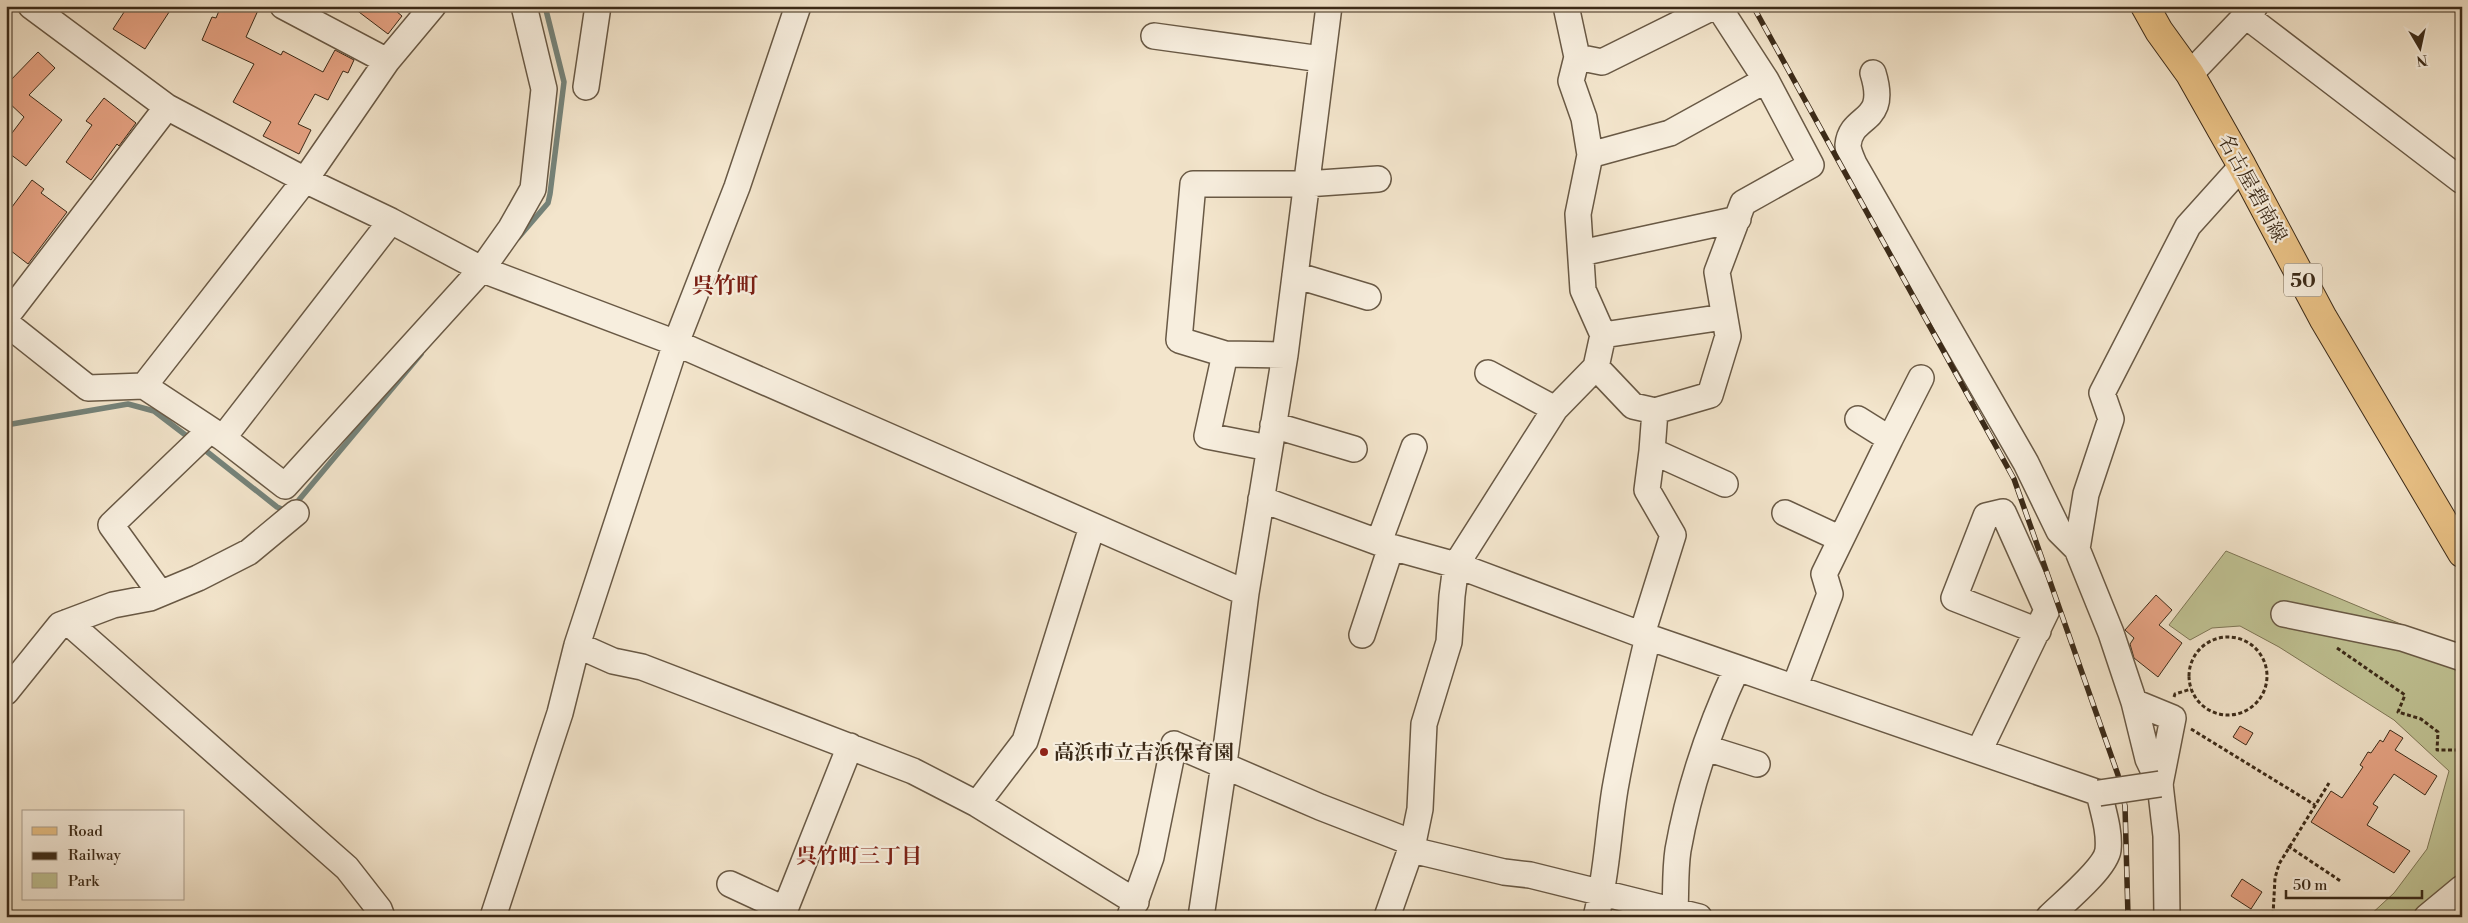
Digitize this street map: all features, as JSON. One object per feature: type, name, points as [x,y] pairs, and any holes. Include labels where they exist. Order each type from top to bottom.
[{"type":"main road","name":"名古屋碧南線","points":[[2145,6],[2158,31],[2190,74],[2242,166],[2323,318],[2462,554]]},
{"type":"street","points":[[31,6],[168,107],[305,180],[391,221],[489,272],[676,343],[1246,593]]},
{"type":"street","points":[[283,6],[387,61]]},
{"type":"street","points":[[144,386],[305,180],[387,61],[433,6]]},
{"type":"street","points":[[6,323],[88,388],[144,386],[285,486],[489,272],[533,189],[544,89],[524,6]]},
{"type":"street","points":[[586,87],[598,6]]},
{"type":"street","points":[[493,917],[560,713],[577,645],[676,343],[737,187],[798,6]]},
{"type":"street","points":[[1201,917],[1224,764],[1246,593],[1285,355],[1329,6]]},
{"type":"street","points":[[1387,917],[1413,846],[1420,809],[1424,724],[1449,642],[1456,565],[1555,409],[1596,367],[1603,335],[1584,290],[1578,214],[1590,155],[1584,118],[1571,81],[1576,57],[1566,6]]},
{"type":"street","points":[[1576,57],[1602,62],[1717,6],[1766,80],[1810,166],[1743,203],[1717,272],[1728,336],[1710,395],[1655,411],[1633,406],[1596,367]]},
{"type":"street","points":[[2190,74],[2254,14],[2462,181]]},
{"type":"street","points":[[1154,36],[1321,59]]},
{"type":"street","points":[[1873,73],[1877,86],[1877,105],[1867,118],[1852,131],[1848,147],[1854,164],[2026,463],[2059,531],[2077,549],[2111,633],[2134,702],[2148,759],[2160,784]]},
{"type":"street","points":[[1590,155],[1670,133],[1766,80]]},
{"type":"street","points":[[6,317],[168,107]]},
{"type":"street","points":[[2077,549],[2086,494],[2111,420],[2102,393],[2188,226],[2242,166]]},
{"type":"street","points":[[1285,355],[1225,354],[1179,340],[1193,184],[1306,184],[1378,179]]},
{"type":"street","points":[[1581,252],[1738,219]]},
{"type":"street","points":[[160,593],[111,525],[187,452],[212,434],[391,221]]},
{"type":"street","points":[[1295,275],[1368,297]]},
{"type":"street","points":[[1603,335],[1724,317]]},
{"type":"street","points":[[1225,354],[1206,436],[1271,437],[1354,449]]},
{"type":"street","points":[[1488,373],[1555,409]]},
{"type":"street","points":[[1795,686],[1830,594],[1824,574],[1921,378]]},
{"type":"street","points":[[1599,905],[1615,791],[1645,635],[1674,535],[1647,490],[1655,411]]},
{"type":"street","points":[[1858,419],[1890,438]]},
{"type":"street","points":[[1362,635],[1385,544],[1414,447]]},
{"type":"street","points":[[1652,451],[1725,484]]},
{"type":"street","points":[[1261,499],[1385,544],[1456,565],[1737,668],[1795,686],[2099,793],[2160,784]]},
{"type":"street","points":[[1980,752],[2038,631],[2047,610],[2003,512],[1986,516],[1954,598],[2038,631]]},
{"type":"street","points":[[6,692],[60,625],[113,605],[150,598],[198,578],[249,552],[296,513]]},
{"type":"street","points":[[1785,513],[1841,539]]},
{"type":"street","points":[[977,804],[1025,741],[1092,527]]},
{"type":"street","points":[[2284,614],[2402,638],[2462,658]]},
{"type":"street","points":[[68,622],[347,868],[382,917]]},
{"type":"street","points":[[577,645],[613,661],[642,667],[913,771],[977,804],[1133,909],[1151,857],[1174,744],[1224,764],[1320,808],[1413,846],[1504,872],[1530,875],[1599,905],[1675,911],[1699,917]]},
{"type":"street","points":[[1675,911],[1678,851],[1706,748],[1726,692],[1737,668]]},
{"type":"street","points":[[2134,702],[2174,718],[2160,784],[2166,836],[2168,917]]},
{"type":"street","points":[[730,884],[783,913],[850,746]]},
{"type":"street","points":[[1706,748],[1757,764]]},
{"type":"street","points":[[2049,917],[2091,877],[2108,852],[2106,824],[2099,793]]},
{"type":"street","points":[[2427,917],[2462,888]]},
{"type":"path","points":[[2329,622],[2328,641],[2405,695],[2398,712],[2421,719],[2438,732],[2437,750],[2462,750]]},
{"type":"path","points":[[2235,637],[2252,645],[2258,651],[2266,667],[2266,686],[2263,694],[2251,708],[2234,715],[2216,714],[2208,710],[2195,697],[2189,681],[2189,671],[2195,654],[2201,647],[2217,638],[2235,637]]},
{"type":"path","points":[[2174,718],[2315,805]]},
{"type":"path","points":[[2267,917],[2274,916],[2275,878],[2278,864],[2330,783]]},
{"type":"path","points":[[2288,846],[2342,882]]},
{"type":"green space","points":[[2226,551],[2446,643],[2462,687],[2462,878],[2420,917],[2368,917],[2394,893],[2427,849],[2449,771],[2394,720],[2279,647],[2240,626],[2212,628],[2190,640],[2169,625]]},
{"type":"building","points":[[128,6],[173,6],[145,49],[113,29]]},
{"type":"building","points":[[221,6],[260,6],[246,37],[281,55],[283,51],[323,72],[335,50],[354,60],[348,73],[343,71],[328,100],[315,94],[298,124],[311,130],[299,154],[263,136],[271,122],[233,102],[254,64],[202,40],[212,17],[216,18]]},
{"type":"building","points":[[351,6],[390,6],[402,16],[388,34]]},
{"type":"building","points":[[38,52],[55,68],[29,95],[62,120],[26,166],[6,151],[6,141],[24,117],[6,100],[6,85]]},
{"type":"building","points":[[104,98],[136,123],[119,146],[117,144],[91,180],[66,162],[92,125],[86,121]]},
{"type":"building","points":[[32,180],[44,189],[41,193],[67,212],[28,264],[6,247],[6,215]]},
{"type":"building","points":[[2156,595],[2172,610],[2159,625],[2182,643],[2158,677],[2134,658],[2130,644],[2134,638],[2125,630]]},
{"type":"building","points":[[2240,726],[2253,733],[2246,745],[2233,737]]},
{"type":"building","points":[[2390,730],[2403,738],[2395,750],[2437,776],[2425,795],[2394,774],[2373,804],[2378,807],[2367,825],[2410,851],[2394,873],[2311,822],[2331,791],[2342,798],[2363,767],[2360,765],[2368,752],[2371,753],[2380,740],[2383,742]]},
{"type":"building","points":[[2242,879],[2262,892],[2251,909],[2231,896]]},
{"type":"waterway","points":[[518,238],[548,203],[564,82],[545,6]]},
{"type":"waterway","points":[[201,447],[277,507],[284,510],[293,507],[421,354]]},
{"type":"waterway","points":[[6,425],[128,404],[154,411],[192,440]]},
{"type":"railway","points":[[1753,6],[2014,479],[2118,775],[2125,806],[2128,917]]},
{"type":"place","name":"高浜市立吉浜保育園","points":[[1044,752]]},
{"type":"district","name":"呉竹町","points":[[725,285]]},
{"type":"district","name":"呉竹町三丁目","points":[[859,856]]}]
